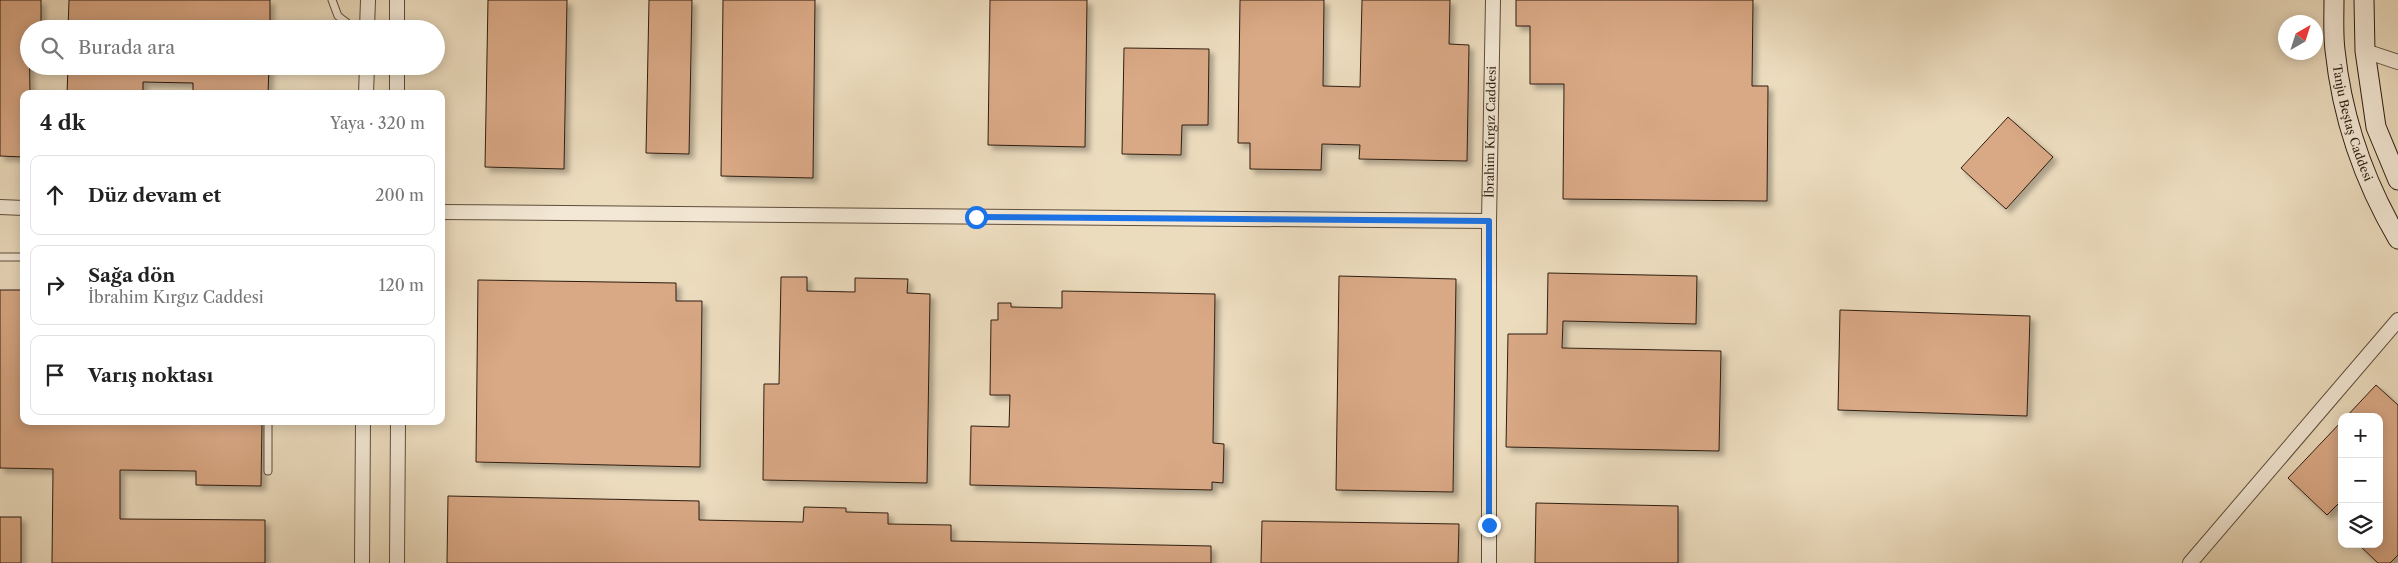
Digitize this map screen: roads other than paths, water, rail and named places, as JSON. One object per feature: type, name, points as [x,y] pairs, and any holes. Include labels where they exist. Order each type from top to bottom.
[{"type":"street","points":[[368,0],[368,20]]},
{"type":"street","points":[[397,0],[397,20]]},
{"type":"street","name":"İbrahim Kırgız Caddesi","points":[[1489,563],[1489,221],[1493,0]]},
{"type":"street","name":"Tanju Beştaş Caddesi","points":[[2334,0],[2335,50],[2352,137],[2378,205],[2398,239]]},
{"type":"street","name":"Tanju Beştaş Caddesi","points":[[2364,0],[2365,51],[2376,127],[2398,180]]},
{"type":"street","points":[[2335,50],[2365,51],[2398,62]]},
{"type":"street","points":[[366,90],[367,75]]},
{"type":"street","points":[[397,75],[397,90]]},
{"type":"street","points":[[0,207],[20,208]]},
{"type":"street","points":[[445,213],[1489,221]]},
{"type":"street","points":[[2190,563],[2398,320]]},
{"type":"street","points":[[362,563],[363,425]]},
{"type":"street","points":[[397,563],[398,425]]},
{"type":"lane","points":[[332,0],[338,16],[343,20]]},
{"type":"lane","points":[[0,257],[20,257]]},
{"type":"lane","points":[[268,425],[268,471]]}]
